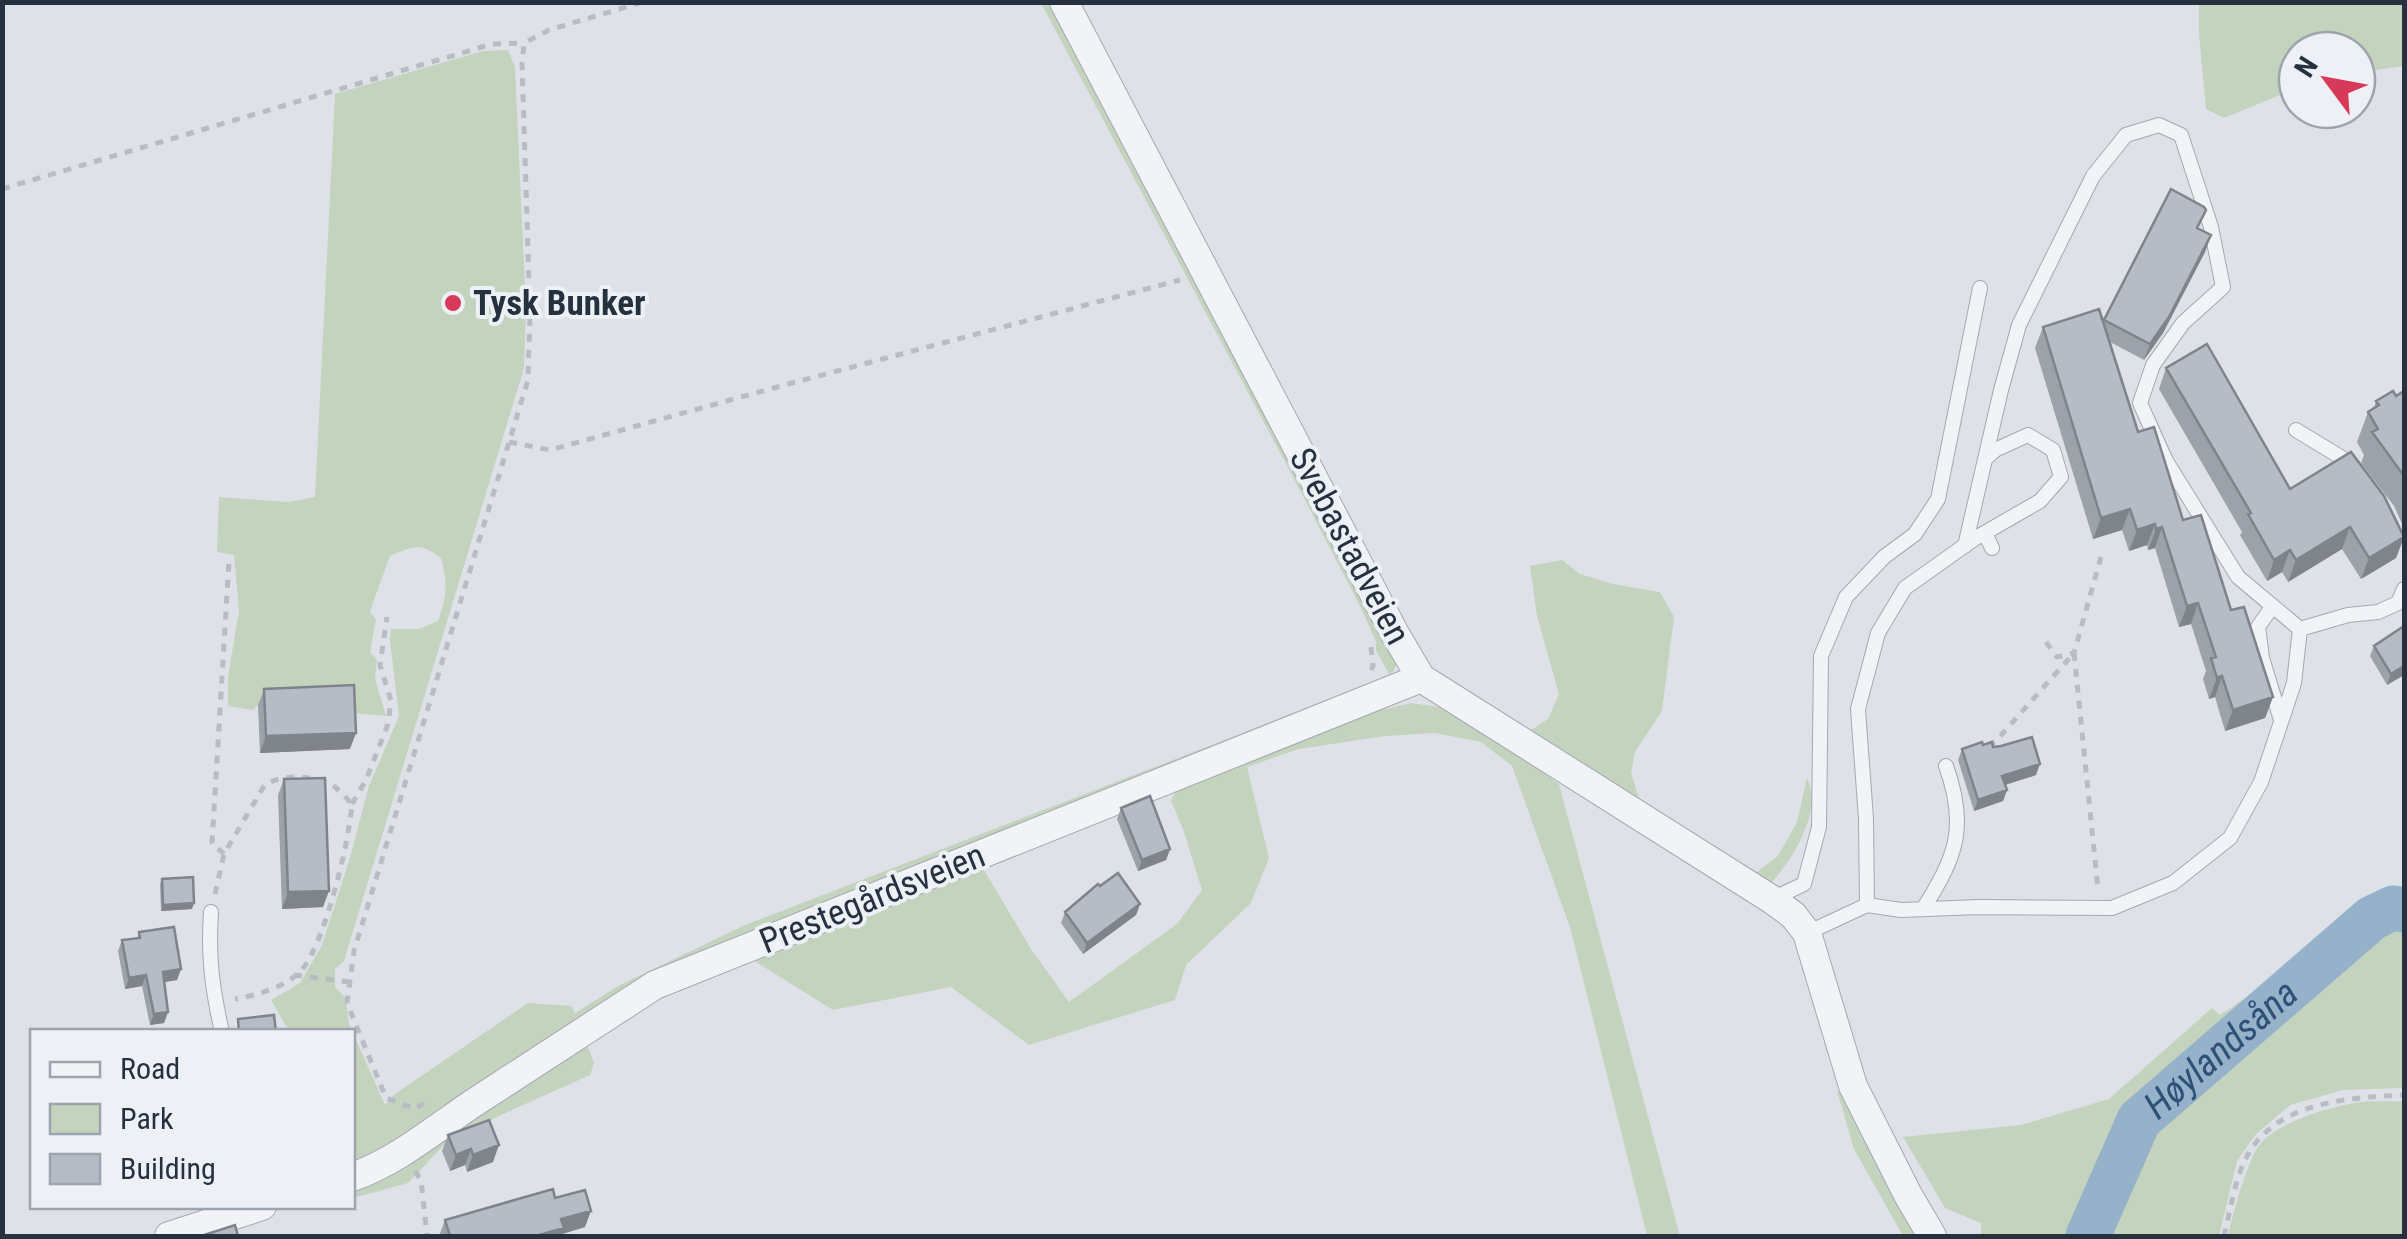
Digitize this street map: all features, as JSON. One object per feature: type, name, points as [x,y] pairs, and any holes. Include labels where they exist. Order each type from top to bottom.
[{"type":"street","name":"Svebastadveien","points":[[1064,2],[1394,632],[1422,678],[1793,916],[1806,933],[1853,1086],[1932,1236]]},
{"type":"street","name":"Prestegårdsveien","points":[[355,1176],[402,1151],[656,985],[1422,678]]},
{"type":"street","points":[[168,1236],[247,1209]]},
{"type":"lane","points":[[1964,546],[2019,325],[2094,176],[2126,136],[2158,125],[2180,135],[2210,227],[2223,286],[2183,324],[2153,364],[2140,403],[2166,462],[2238,577],[2300,629]]},
{"type":"lane","points":[[1771,899],[1804,884],[1819,827],[1822,656],[1846,598],[1884,557],[1915,534],[1938,500],[1980,288]]},
{"type":"lane","points":[[2296,430],[2347,462],[2366,487]]},
{"type":"lane","points":[[1866,905],[1866,819],[1858,709],[1878,633],[1905,588],[1964,546],[2040,501],[2061,477],[2054,450],[2028,435],[1995,450],[1984,460]]},
{"type":"lane","points":[[1985,533],[1992,548]]},
{"type":"lane","points":[[2300,629],[2348,615],[2378,612],[2402,596]]},
{"type":"lane","points":[[2272,607],[2258,627],[2262,658],[2282,720]]},
{"type":"lane","points":[[1806,933],[1866,905],[1901,910],[2112,908],[2173,883],[2230,838],[2261,782],[2294,683],[2300,629]]},
{"type":"lane","points":[[1922,910],[1944,876],[1958,835],[1953,786],[1946,766]]},
{"type":"lane","points":[[211,912],[208,949],[221,1029]]},
{"type":"path","points":[[2,188],[492,44],[524,42],[548,30],[642,2]]},
{"type":"path","points":[[431,1099],[415,1109],[386,1098],[347,1004],[354,951],[528,380],[524,42]]},
{"type":"path","points":[[509,442],[550,450],[1180,280]]},
{"type":"path","points":[[2100,908],[2074,653],[2101,557]]},
{"type":"path","points":[[224,854],[212,844],[229,561]]},
{"type":"path","points":[[216,1002],[282,985],[303,968],[322,930],[350,834],[352,804],[388,724],[391,701],[380,665],[388,618]]},
{"type":"path","points":[[1368,676],[1373,666],[1370,641]]},
{"type":"path","points":[[2046,642],[2057,657],[2074,653]]},
{"type":"path","points":[[1980,750],[1995,742],[2074,653]]},
{"type":"path","points":[[211,912],[224,854],[272,779],[312,778],[333,786],[352,804]]},
{"type":"path","points":[[294,975],[350,982]]},
{"type":"path","points":[[2224,1236],[2245,1161],[2268,1130],[2285,1118],[2327,1103],[2355,1097],[2404,1095]]},
{"type":"path","points":[[402,1151],[421,1180],[427,1236]]},
{"type":"green space","points":[[1041,3],[1052,3],[1138,174],[1397,663],[1393,672],[1389,674],[1376,651],[1362,610]]},
{"type":"green space","points":[[2199,3],[2404,3],[2404,66],[2377,70],[2377,30],[2277,30],[2277,96],[2224,118],[2206,109]]},
{"type":"green space","points":[[508,50],[515,67],[526,310],[524,368],[344,961],[335,969],[335,987],[346,999],[351,1029],[288,1029],[271,1000],[300,983],[322,945],[369,786],[399,716],[391,629],[419,629],[438,621],[446,590],[441,558],[428,550],[411,548],[390,556],[370,611],[376,620],[370,652],[377,660],[375,679],[386,716],[228,706],[228,676],[239,611],[234,555],[217,552],[219,497],[289,502],[315,497],[335,94],[483,51]]},
{"type":"green space","points":[[1562,560],[1580,574],[1660,592],[1674,617],[1662,711],[1635,752],[1631,773],[1639,798],[1757,872],[1778,856],[1797,822],[1807,778],[1811,791],[1808,820],[1796,848],[1771,883],[1528,732],[1548,719],[1559,694],[1537,616],[1530,566]]},
{"type":"green space","points":[[1352,691],[579,1024],[594,1063],[590,1075],[443,1146],[408,1183],[355,1197],[355,1038],[385,1105],[395,1094],[528,1003],[571,1006],[575,1013],[620,985],[745,925]]},
{"type":"green space","points":[[1411,703],[1439,707],[1559,784],[1680,1236],[1647,1236],[1570,927],[1512,766],[1481,742],[1435,733],[1385,736],[1299,749],[1247,767],[1269,858],[1251,903],[1186,965],[1175,1000],[1029,1045],[951,987],[833,1010],[748,957],[981,865],[1031,949],[1069,1002],[1177,924],[1202,890],[1171,801],[1178,786],[1352,717]]},
{"type":"green space","points":[[2404,891],[2404,1088],[2343,1090],[2290,1105],[2256,1134],[2237,1161],[2219,1236],[1981,1236],[1981,1223],[1945,1208],[1903,1137],[2021,1125],[2109,1099],[2212,1008],[2220,1015]]},
{"type":"green space","points":[[1837,1091],[1844,1094],[1917,1236],[1903,1236],[1854,1149]]},
{"type":"green space","points":[[2404,1101],[2404,1236],[2228,1236],[2249,1165],[2258,1147],[2275,1131],[2349,1104]]},
{"type":"building","points":[[2171,189],[2204,207],[2197,228],[2211,235],[2169,317],[2150,344],[2104,320]]},
{"type":"building","points":[[2099,309],[2138,432],[2154,427],[2183,520],[2201,515],[2231,610],[2244,607],[2273,697],[2233,710],[2222,676],[2217,678],[2211,658],[2216,657],[2198,603],[2187,606],[2162,527],[2156,529],[2155,524],[2137,530],[2130,509],[2101,518],[2043,327]]},
{"type":"building","points":[[2207,344],[2290,489],[2351,452],[2384,496],[2404,537],[2369,558],[2350,527],[2296,560],[2290,550],[2274,560],[2166,368]]},
{"type":"building","points":[[2393,391],[2396,396],[2404,391],[2404,476],[2372,432],[2378,429],[2368,412],[2379,405],[2376,401]]},
{"type":"building","points":[[2404,626],[2404,666],[2391,674],[2374,646]]},
{"type":"building","points":[[354,685],[356,733],[266,736],[264,689]]},
{"type":"building","points":[[2032,737],[2040,764],[2002,776],[2007,790],[1978,800],[1962,749],[1982,742],[2001,746]]},
{"type":"building","points":[[325,778],[329,891],[288,892],[284,779]]},
{"type":"building","points":[[1150,796],[1170,849],[1142,860],[1121,808]]},
{"type":"building","points":[[1118,873],[1140,904],[1087,943],[1065,912]]},
{"type":"building","points":[[193,877],[194,903],[163,905],[162,879]]},
{"type":"building","points":[[174,927],[181,969],[163,972],[168,1012],[154,1014],[146,975],[129,978],[122,940],[140,938],[139,932]]},
{"type":"building","points":[[274,1015],[276,1029],[239,1029],[238,1019]]},
{"type":"building","points":[[489,1120],[499,1145],[473,1155],[471,1149],[456,1155],[448,1135]]},
{"type":"building","points":[[553,1189],[555,1198],[585,1190],[591,1211],[561,1219],[564,1228],[535,1236],[450,1236],[445,1220]]},
{"type":"building","points":[[235,1225],[238,1236],[201,1236]]},
{"type":"waterway","name":"Høylandsåna","points":[[2088,1236],[2139,1120],[2372,918],[2393,908],[2404,910]]},
{"type":"place","name":"Tysk Bunker","points":[[453,303]]}]
